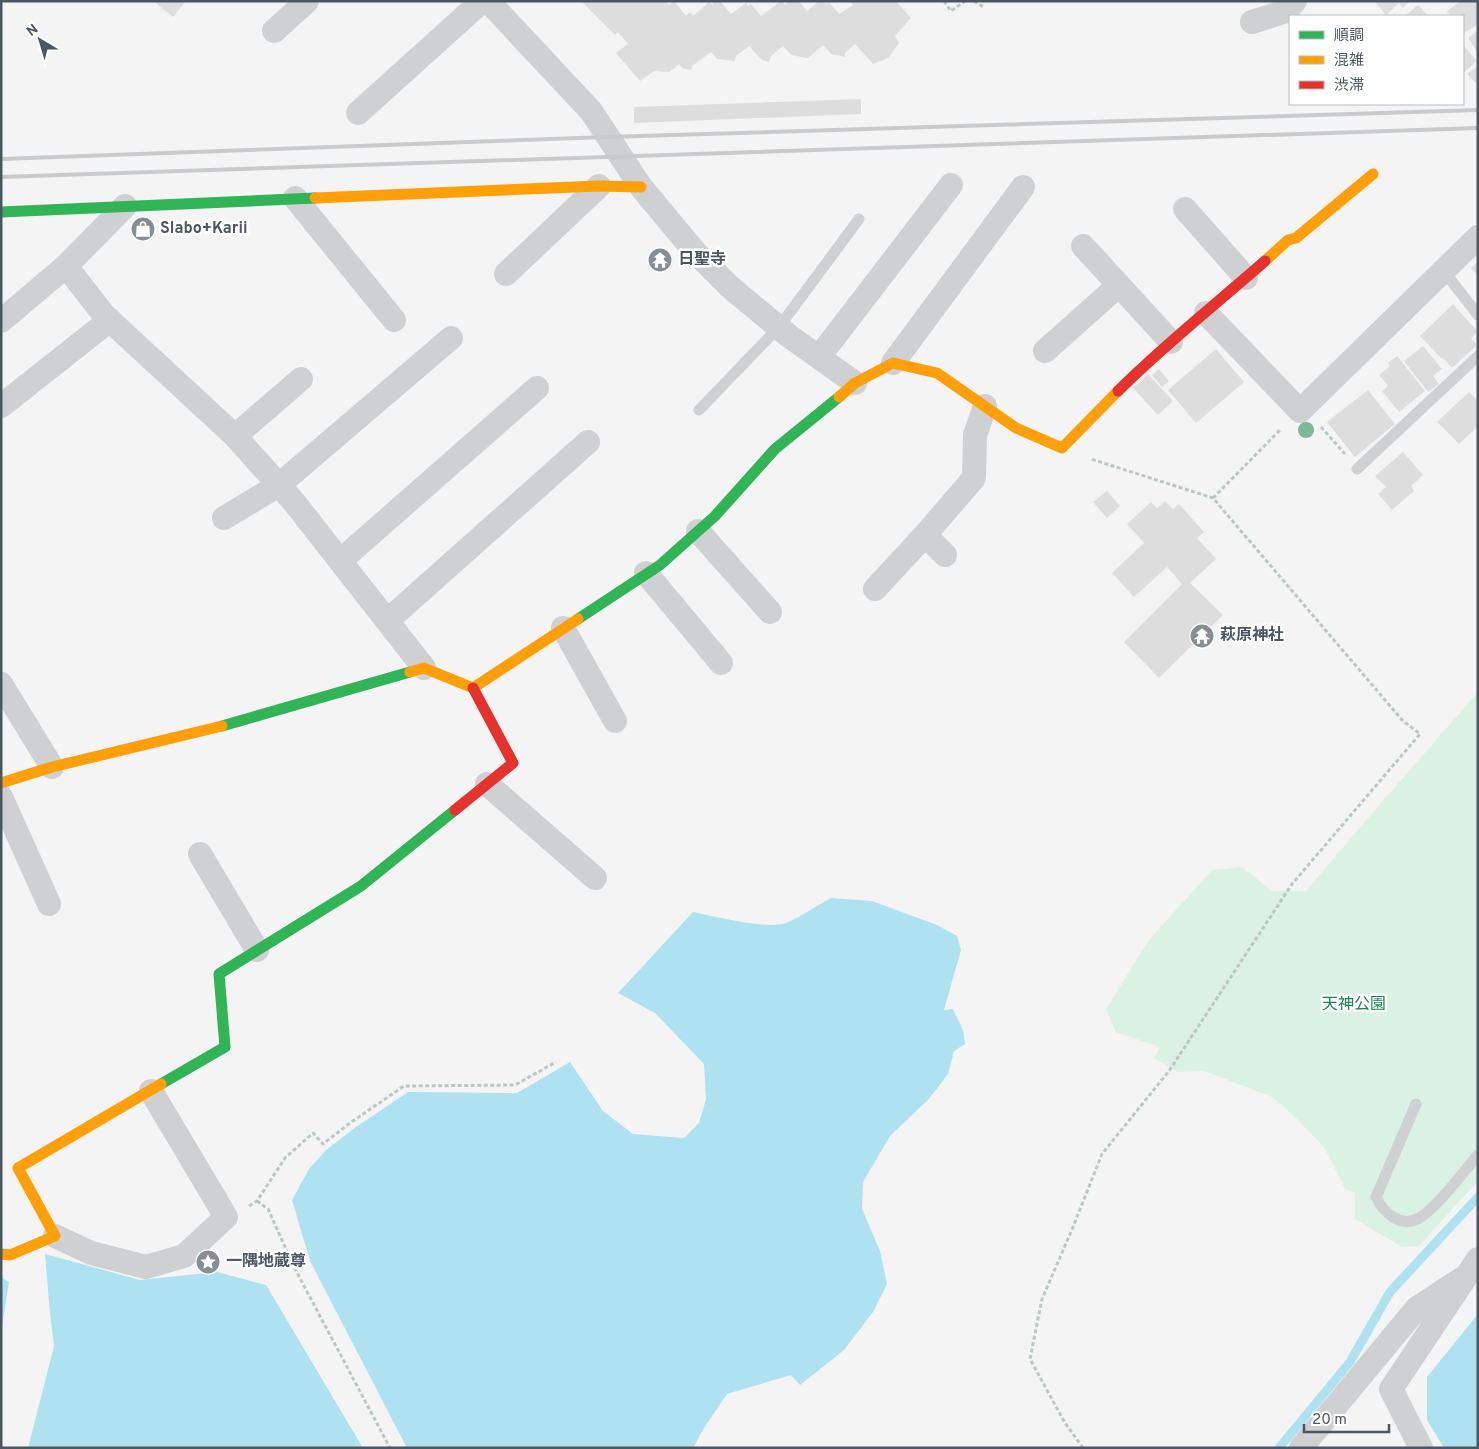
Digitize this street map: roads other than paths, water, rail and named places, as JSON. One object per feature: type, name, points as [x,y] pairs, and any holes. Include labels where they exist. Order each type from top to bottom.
[{"type":"street","points":[[274,32],[306,1]]},
{"type":"street","points":[[358,113],[482,1]]},
{"type":"street","points":[[488,1],[591,111],[619,156],[695,252],[730,287],[779,327],[855,382]]},
{"type":"street","points":[[1252,22],[1286,11],[1295,1]]},
{"type":"street","points":[[893,363],[937,373],[1016,428],[1062,448],[1147,362],[1288,240],[1296,238],[1373,174]]},
{"type":"street","points":[[1,212],[599,186],[642,187]]},
{"type":"street","points":[[506,274],[599,186]]},
{"type":"street","points":[[819,357],[951,186]]},
{"type":"street","points":[[473,688],[660,565],[714,516],[775,449],[855,382],[893,363],[1023,187]]},
{"type":"street","points":[[295,198],[394,320]]},
{"type":"street","points":[[1,321],[66,266],[125,206]]},
{"type":"street","points":[[1185,209],[1246,278]]},
{"type":"street","points":[[1206,312],[1302,410],[1478,237]]},
{"type":"street","points":[[1083,246],[1171,342]]},
{"type":"street","points":[[66,266],[110,320],[236,436],[279,485],[424,668],[473,688],[513,764],[361,886],[219,974],[225,1047],[151,1090],[18,1168],[55,1236],[91,1253],[146,1267],[184,1256],[226,1218],[151,1090]]},
{"type":"street","points":[[1045,352],[1118,285]]},
{"type":"street","points":[[1,406],[110,320]]},
{"type":"street","points":[[224,518],[279,485],[451,338]]},
{"type":"street","points":[[236,436],[301,379]]},
{"type":"street","points":[[340,561],[537,388]]},
{"type":"street","points":[[875,589],[974,478],[975,435],[985,406]]},
{"type":"street","points":[[387,621],[588,442]]},
{"type":"street","points":[[698,531],[770,612]]},
{"type":"street","points":[[925,535],[946,555]]},
{"type":"street","points":[[646,574],[721,663]]},
{"type":"street","points":[[563,628],[615,721]]},
{"type":"street","points":[[1,783],[52,768],[196,733],[424,668]]},
{"type":"street","points":[[1,684],[52,768]]},
{"type":"street","points":[[487,784],[595,878]]},
{"type":"street","points":[[1,797],[49,904]]},
{"type":"street","points":[[200,854],[258,950]]},
{"type":"street","points":[[1,1254],[10,1255],[55,1236]]},
{"type":"street","points":[[1421,1448],[1391,1389],[1478,1259]]},
{"type":"street","points":[[1301,1448],[1416,1308],[1464,1278]]},
{"type":"lane","points":[[699,410],[779,327],[859,219]]},
{"type":"lane","points":[[1443,270],[1478,315]]},
{"type":"lane","points":[[1358,468],[1478,356]]},
{"type":"lane","points":[[1416,1104],[1376,1197],[1382,1209],[1393,1218],[1408,1221],[1418,1219],[1432,1208],[1478,1156]]},
{"type":"water","points":[[831,898],[872,901],[937,925],[957,936],[961,950],[944,1010],[953,1009],[963,1030],[965,1044],[954,1051],[948,1074],[929,1099],[890,1136],[863,1182],[862,1209],[880,1251],[887,1284],[873,1312],[844,1350],[800,1385],[791,1375],[727,1394],[693,1448],[407,1448],[310,1261],[292,1200],[309,1169],[326,1150],[408,1092],[517,1093],[570,1062],[603,1111],[633,1134],[684,1138],[699,1123],[706,1099],[704,1064],[655,1013],[618,993],[693,912],[740,922],[778,925],[792,921]]},
{"type":"water","points":[[45,1254],[140,1280],[217,1272],[266,1285],[363,1448],[28,1448],[54,1346]]},
{"type":"water","points":[[1,1277],[9,1282],[1,1332]]},
{"type":"water","points":[[1478,1314],[1478,1448],[1444,1448],[1427,1420],[1427,1377]]},
{"type":"waterway","points":[[1279,1448],[1350,1362],[1390,1292],[1478,1197]]},
{"type":"railway","points":[[1,159],[607,137],[1478,110]]},
{"type":"railway","points":[[1,177],[1478,128]]},
{"type":"place","name":"Slabo+Karii","points":[[143,229]]},
{"type":"place","name":"日聖寺","points":[[660,260]]},
{"type":"place","name":"萩原神社","points":[[1202,636]]},
{"type":"place","name":"一隅地蔵尊","points":[[208,1262]]},
{"type":"park label","name":"天神公園","points":[[1354,1005]]}]
